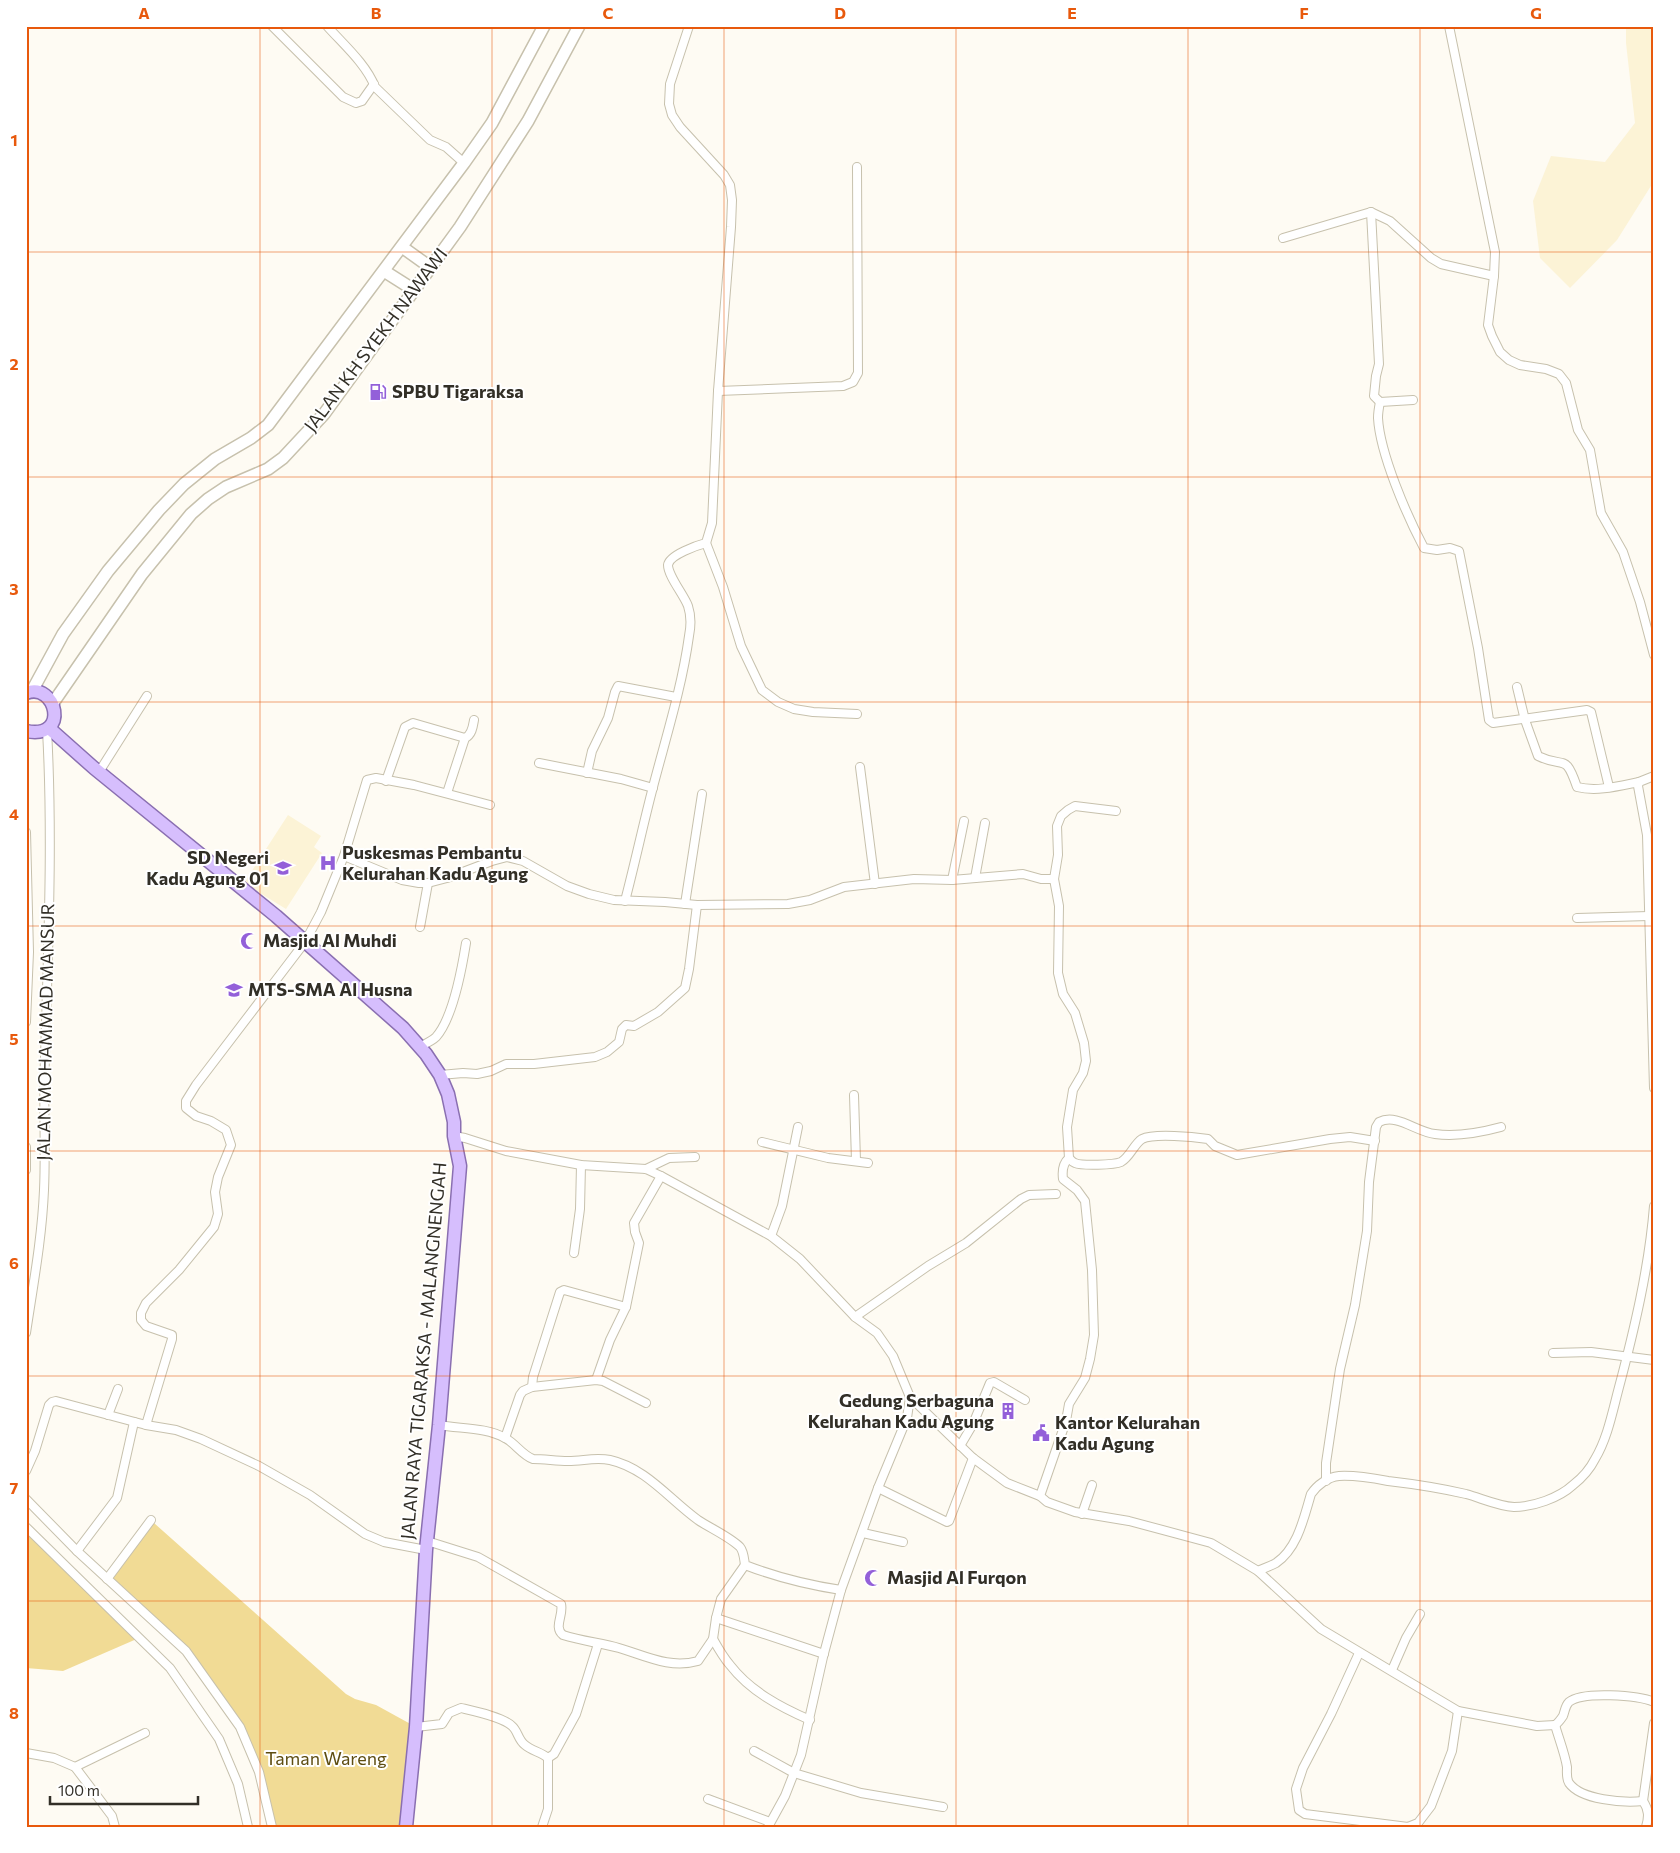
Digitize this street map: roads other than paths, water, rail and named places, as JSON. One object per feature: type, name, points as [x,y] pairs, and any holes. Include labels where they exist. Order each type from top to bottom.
[{"type":"main road","name":"JALAN KH SYEKH NAWAWI","points":[[29,692],[63,634],[108,571],[158,510],[184,484],[215,459],[251,438],[268,425],[402,247],[492,123],[544,26]]},
{"type":"main road","name":"JALAN KH SYEKH NAWAWI","points":[[53,703],[142,574],[191,514],[208,498],[226,487],[268,469],[283,458],[324,414],[460,226],[528,121],[579,26]]},
{"type":"main road","points":[[402,247],[430,268]]},
{"type":"main road","points":[[384,271],[414,290]]},
{"type":"main road","points":[[26,731],[36,733],[48,729],[54,720],[56,711],[53,703],[43,694],[29,692]]},
{"type":"main road","name":"JALAN RAYA TIGARAKSA - MALANGNENGAH","points":[[48,729],[276,916],[403,1028],[440,1075],[448,1094],[460,1166],[439,1425],[426,1546],[416,1727],[406,1827]]},
{"type":"street","points":[[272,26],[343,96],[356,103],[362,101],[374,84]]},
{"type":"street","points":[[327,26],[359,61],[372,78],[374,84],[430,140],[446,147],[464,163]]},
{"type":"street","points":[[689,26],[670,84],[669,104],[672,115],[680,127],[730,185],[732,200],[718,391],[712,523],[706,543],[740,646],[762,690],[778,702],[794,709],[857,714]]},
{"type":"street","points":[[1449,26],[1495,252],[1488,325],[1500,352],[1509,360],[1559,374],[1566,382],[1578,430],[1590,450],[1601,513],[1623,552],[1640,602],[1654,655]]},
{"type":"street","points":[[718,391],[842,386],[853,382],[858,373],[857,167]]},
{"type":"street","points":[[1283,238],[1371,212],[1390,221],[1431,258],[1441,264],[1494,276]]},
{"type":"street","points":[[1371,212],[1379,356],[1374,396],[1380,402],[1413,400]]},
{"type":"street","points":[[1380,402],[1378,418],[1384,452],[1412,527],[1424,548],[1459,550],[1478,648],[1489,720],[1494,723],[1587,710],[1591,712],[1609,787]]},
{"type":"street","points":[[625,901],[669,731],[689,636],[691,620],[688,606],[670,573],[668,565],[677,554],[706,543]]},
{"type":"street","points":[[587,773],[592,750],[608,718],[618,686],[676,697]]},
{"type":"street","points":[[1517,687],[1525,720],[1538,756],[1548,761],[1566,764],[1571,768],[1577,787],[1585,789],[1609,787],[1638,782],[1654,776]]},
{"type":"street","points":[[99,772],[147,696]]},
{"type":"street","points":[[447,793],[466,738],[469,737],[472,730],[474,720]]},
{"type":"street","points":[[386,781],[405,727],[408,724],[414,723],[466,738]]},
{"type":"street","name":"JALAN MOHAMMAD MANSUR","points":[[26,1333],[36,1269],[44,1191],[43,1090],[48,950],[50,785],[48,729]]},
{"type":"street","points":[[539,763],[653,788]]},
{"type":"street","points":[[860,767],[876,884]]},
{"type":"street","points":[[146,1425],[172,1335],[146,1326],[141,1320],[141,1313],[146,1303],[179,1270],[214,1227],[218,1214],[214,1192],[231,1145],[226,1130],[211,1121],[196,1116],[186,1108],[186,1101],[207,1070],[305,942],[321,912],[344,856],[367,780],[376,778],[414,785],[490,805]]},
{"type":"street","points":[[1638,782],[1650,835],[1649,916],[1654,1088]]},
{"type":"street","points":[[685,904],[702,794]]},
{"type":"street","points":[[1116,811],[1075,806],[1061,816],[1057,826],[1058,855],[1054,879],[1059,906],[1058,973],[1062,994],[1075,1013],[1084,1043],[1086,1061],[1083,1073],[1073,1090],[1067,1128],[1069,1158],[1075,1163],[1093,1165],[1120,1162],[1142,1140],[1151,1137],[1172,1136],[1208,1139],[1215,1146],[1237,1155],[1330,1139],[1350,1138],[1375,1141]]},
{"type":"street","points":[[952,880],[964,821]]},
{"type":"street","points":[[975,878],[985,823]]},
{"type":"street","name":"JALAN MOHAMMAD MANSUR","points":[[26,832],[28,952],[26,1022]]},
{"type":"street","points":[[344,856],[402,880],[428,883],[456,876],[507,857],[524,861],[567,886],[589,894],[625,901],[657,901],[697,905],[788,904],[810,900],[844,887],[914,879],[952,880],[1023,874],[1041,879],[1054,879]]},
{"type":"street","points":[[420,927],[428,883]]},
{"type":"street","points":[[440,1075],[478,1074],[491,1071],[506,1064],[558,1062],[595,1057],[607,1052],[619,1042],[622,1029],[626,1025],[634,1026],[658,1012],[685,988],[697,905]]},
{"type":"street","points":[[1578,918],[1649,916]]},
{"type":"street","points":[[419,1047],[434,1039],[445,1021],[458,986],[466,943]]},
{"type":"street","points":[[854,1095],[856,1161]]},
{"type":"street","points":[[1326,1481],[1326,1462],[1340,1369],[1355,1305],[1367,1230],[1369,1182],[1376,1127],[1379,1122],[1385,1120],[1400,1121],[1422,1132],[1441,1134],[1479,1133],[1501,1126]]},
{"type":"street","points":[[771,1236],[782,1206],[798,1127]]},
{"type":"street","points":[[454,1136],[506,1151],[581,1165],[646,1169],[661,1176],[771,1236],[800,1259],[855,1317],[877,1333],[893,1356],[910,1397],[973,1458],[1007,1483],[1040,1496],[1047,1502],[1082,1514],[1129,1521],[1211,1543],[1258,1571],[1320,1629],[1358,1653],[1392,1670],[1458,1711],[1537,1726],[1555,1726]]},
{"type":"street","points":[[762,1142],[828,1158],[868,1163]]},
{"type":"street","name":"JALAN MOHAMMAD MANSUR","points":[[26,1147],[26,1170]]},
{"type":"street","points":[[646,1169],[669,1158],[695,1157]]},
{"type":"street","points":[[1040,1496],[1066,1421],[1069,1404],[1085,1378],[1094,1334],[1092,1270],[1085,1202],[1077,1190],[1063,1179],[1062,1172],[1065,1161],[1069,1158]]},
{"type":"street","points":[[574,1253],[580,1209],[581,1165]]},
{"type":"street","points":[[596,1380],[610,1340],[626,1307],[639,1243],[634,1232],[634,1223],[661,1176]]},
{"type":"street","points":[[855,1317],[928,1266],[966,1243],[1021,1199],[1029,1195],[1056,1194]]},
{"type":"street","points":[[1258,1571],[1277,1562],[1299,1534],[1311,1494],[1315,1488],[1338,1476],[1422,1485],[1466,1494],[1513,1507],[1548,1499],[1572,1487],[1584,1476],[1596,1459],[1605,1437],[1627,1357],[1652,1229],[1654,1206]]},
{"type":"street","points":[[532,1387],[535,1367],[560,1292],[564,1290],[626,1307]]},
{"type":"street","points":[[1553,1353],[1591,1352],[1654,1360]]},
{"type":"street","points":[[505,1438],[520,1395],[532,1387],[596,1380],[603,1381],[646,1403]]},
{"type":"street","points":[[960,1446],[973,1424],[990,1383],[994,1382],[1025,1400]]},
{"type":"street","points":[[108,1415],[118,1390]]},
{"type":"street","points":[[708,1799],[769,1824],[785,1796],[801,1755],[841,1590],[878,1488],[907,1418],[910,1397]]},
{"type":"street","points":[[26,1471],[52,1402],[56,1401],[184,1433],[259,1466],[310,1495],[349,1524],[378,1539],[406,1548],[426,1546],[478,1557],[561,1604],[558,1628],[560,1633],[583,1641],[618,1648],[654,1660],[689,1664],[698,1661],[713,1639],[716,1618],[722,1599],[744,1565],[744,1554],[741,1548],[698,1519],[650,1479],[625,1465],[611,1460],[594,1458],[570,1461],[533,1459],[505,1438],[490,1431],[459,1429],[439,1425]]},
{"type":"street","points":[[77,1551],[117,1498],[134,1422]]},
{"type":"street","points":[[878,1488],[947,1522],[973,1458]]},
{"type":"street","points":[[1082,1514],[1092,1485]]},
{"type":"street","points":[[26,1499],[77,1551],[186,1651],[240,1727],[259,1772],[272,1827]]},
{"type":"street","points":[[107,1579],[151,1520]]},
{"type":"street","points":[[26,1527],[170,1668],[218,1739],[238,1784],[248,1827]]},
{"type":"street","points":[[863,1533],[904,1542]]},
{"type":"street","points":[[744,1565],[817,1586],[841,1590]]},
{"type":"street","points":[[1392,1670],[1406,1638],[1420,1614]]},
{"type":"street","points":[[716,1618],[824,1654]]},
{"type":"street","points":[[713,1639],[730,1666],[742,1678],[778,1706],[810,1720]]},
{"type":"street","points":[[548,1758],[554,1754],[576,1714],[598,1644]]},
{"type":"street","points":[[1358,1653],[1331,1714],[1303,1768],[1296,1789],[1299,1810],[1305,1814],[1408,1827],[1418,1823],[1430,1806],[1449,1760],[1458,1711]]},
{"type":"street","points":[[1555,1726],[1562,1717],[1566,1704],[1575,1698],[1607,1696],[1644,1698],[1654,1702]]},
{"type":"street","points":[[416,1727],[442,1724],[449,1713],[461,1708],[485,1714],[511,1725],[522,1742],[532,1750],[542,1753],[548,1758]]},
{"type":"street","points":[[1646,1827],[1649,1816],[1643,1801],[1654,1723]]},
{"type":"street","points":[[1555,1726],[1567,1765],[1568,1781],[1576,1791],[1594,1798],[1634,1802],[1643,1801]]},
{"type":"street","points":[[75,1767],[145,1733]]},
{"type":"street","points":[[754,1751],[794,1773],[861,1793],[943,1807]]},
{"type":"street","points":[[26,1753],[54,1758],[75,1767],[112,1816],[115,1827]]},
{"type":"street","points":[[542,1827],[548,1809],[548,1758]]},
{"type":"place","name":"SPBU Tigaraksa","points":[[378,392]]},
{"type":"place","name":"Puskesmas Pembantu Kelurahan Kadu Agung","points":[[328,863]]},
{"type":"place","name":"SD Negeri Kadu Agung 01","points":[[283,868]]},
{"type":"place","name":"Masjid Al Muhdi","points":[[249,941]]},
{"type":"place","name":"MTS-SMA Al Husna","points":[[234,990]]},
{"type":"place","name":"Gedung Serbaguna Kelurahan Kadu Agung","points":[[1008,1411]]},
{"type":"place","name":"Kantor Kelurahan Kadu Agung","points":[[1041,1433]]},
{"type":"place","name":"Masjid Al Furqon","points":[[873,1578]]},
{"type":"park label","name":"Taman Wareng","points":[[326,1759]]}]
